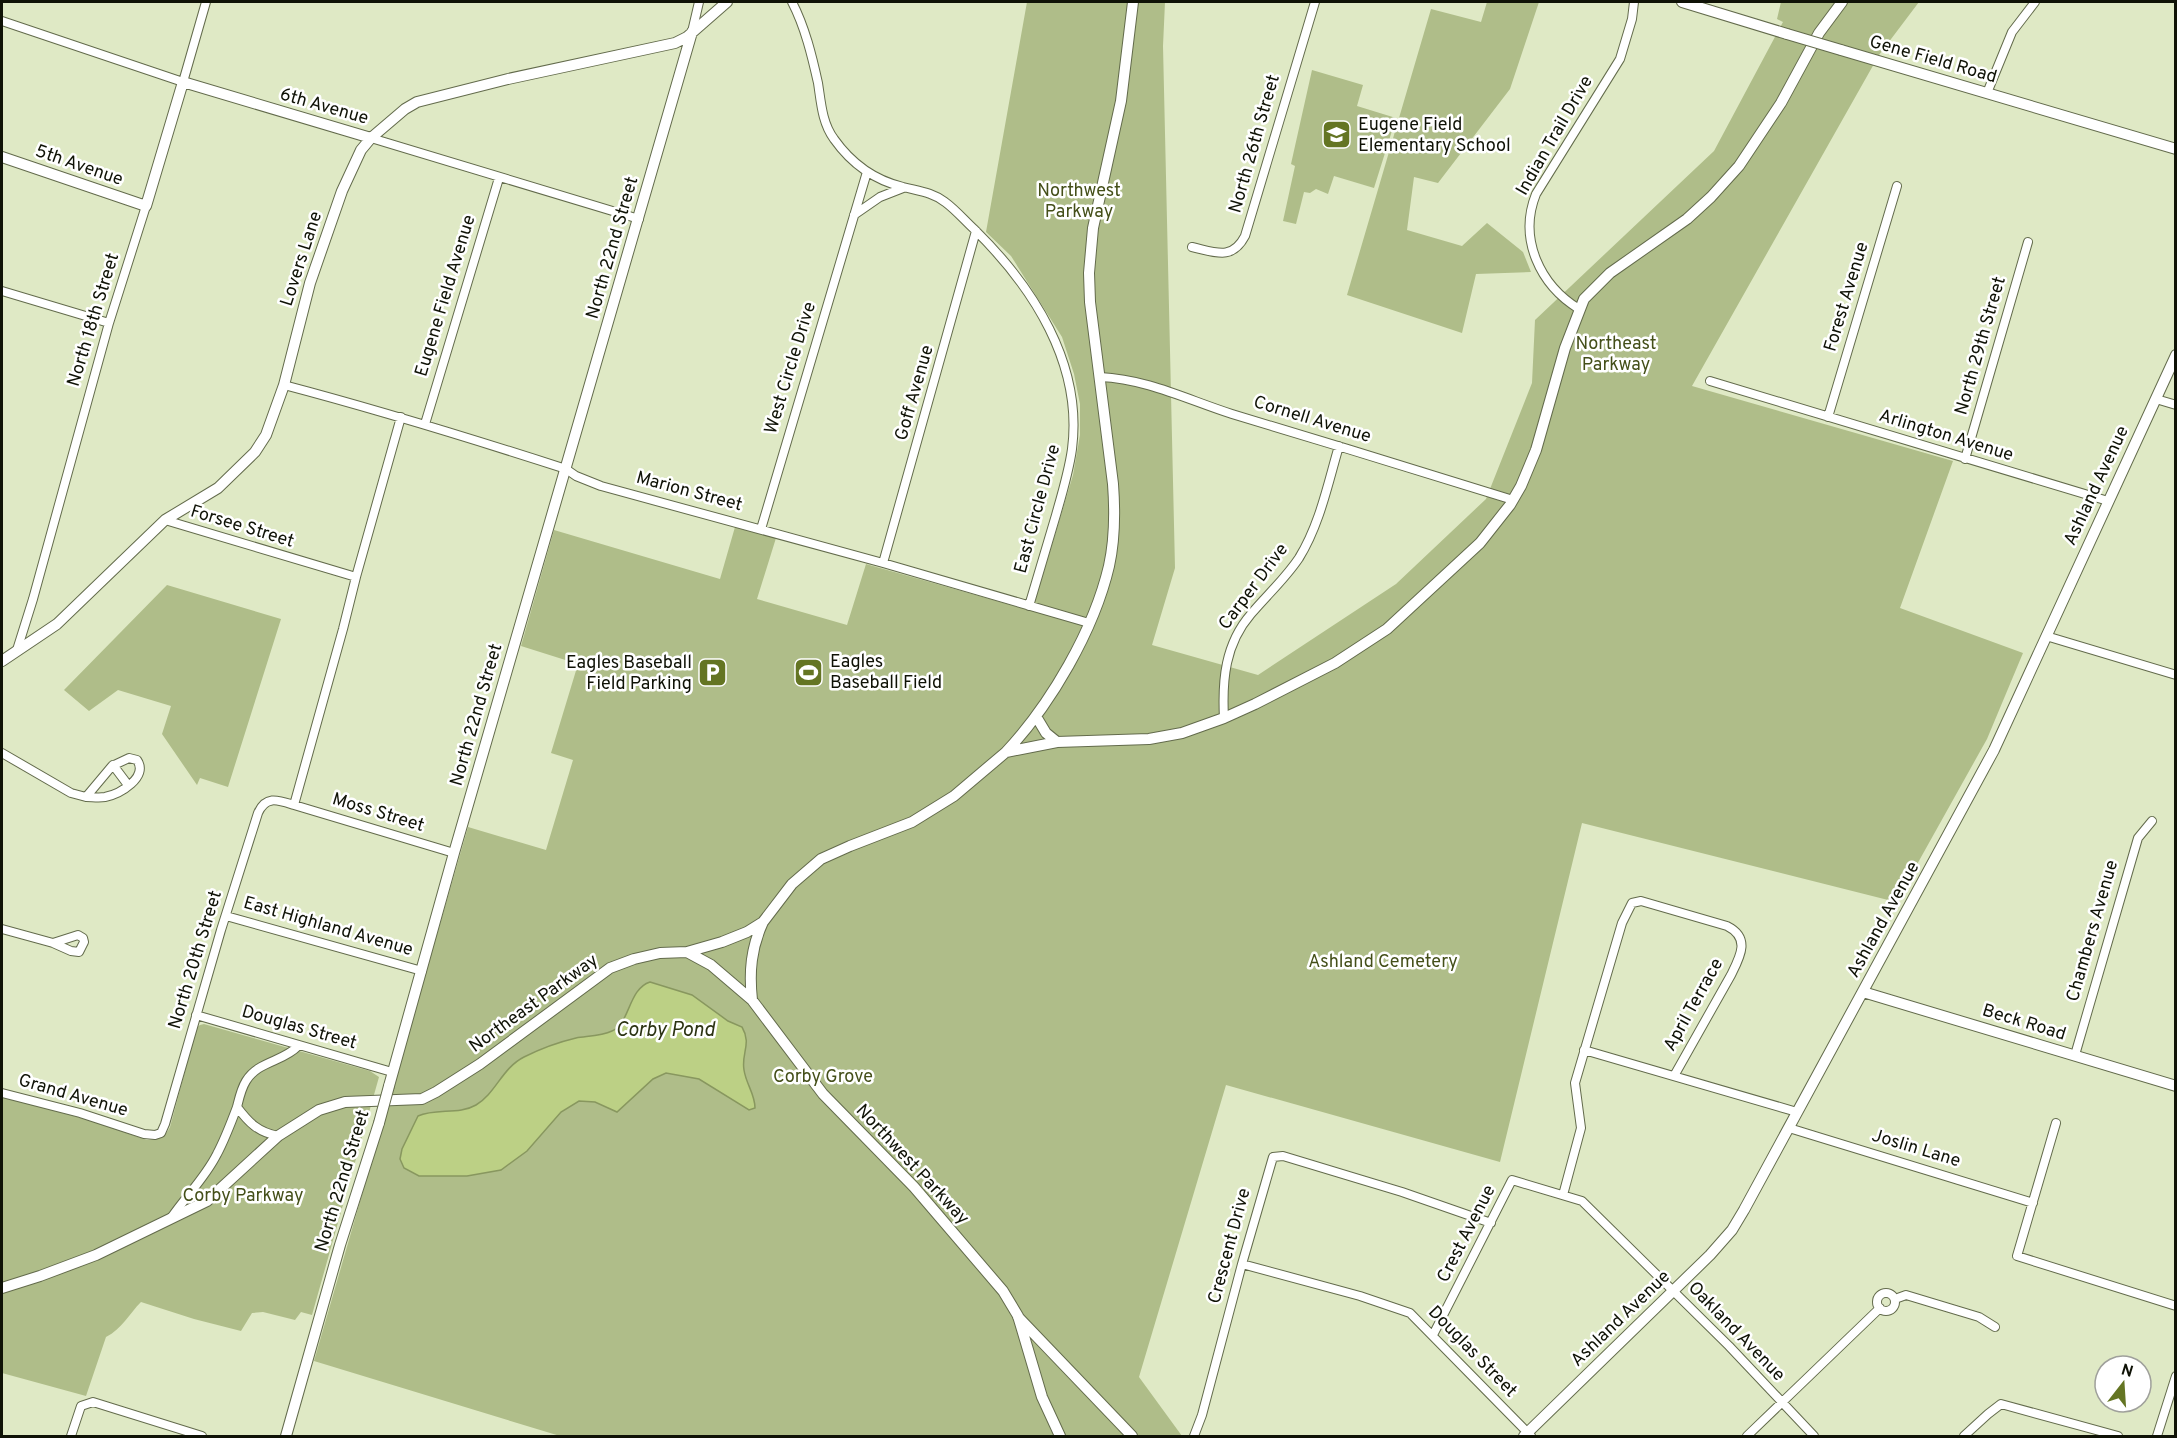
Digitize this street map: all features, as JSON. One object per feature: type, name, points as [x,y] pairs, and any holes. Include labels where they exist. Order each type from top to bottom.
[{"type":"street","name":"North 18th Street","points":[[17,650],[109,323],[207,2]]},
{"type":"street","name":"North 22nd Street","points":[[286,1437],[340,1245],[379,1123],[453,853],[639,219],[699,2]]},
{"type":"street","name":"Lovers Lane","points":[[2,661],[57,624],[165,520],[218,488],[255,452],[266,435],[284,385],[310,283],[342,191],[361,150],[371,138],[405,109],[417,102],[675,43],[728,2]]},
{"type":"street","name":"East Circle Drive","points":[[792,2],[808,41],[823,117],[832,138],[851,159],[884,182],[928,193],[944,201],[997,251],[1046,322],[1064,362],[1073,419],[1072,449],[1064,488],[1029,606]]},
{"type":"street","points":[[1006,752],[1036,718],[1060,679],[1089,623],[1109,566],[1115,512],[1101,376],[1090,302],[1091,248],[1096,212],[1121,101],[1133,2]]},
{"type":"street","name":"North 26th Street","points":[[1191,247],[1227,254],[1240,247],[1315,2]]},
{"type":"street","name":"Indian Trail Drive","points":[[1579,309],[1564,300],[1550,286],[1539,269],[1531,243],[1530,216],[1536,194],[1620,59],[1632,19],[1634,2]]},
{"type":"street","name":"Gene Field Road","points":[[1682,2],[2175,149]]},
{"type":"street","name":"Northeast Parkway","points":[[278,1136],[319,1110],[345,1102],[422,1099],[480,1064],[610,968],[660,953],[687,952],[747,932],[763,922],[792,884],[821,860],[912,822],[954,796],[1006,752],[1057,742],[1149,739],[1182,733],[1224,718],[1335,663],[1387,629],[1480,543],[1513,500],[1532,460],[1579,309],[1592,290],[1610,273],[1687,219],[1739,166],[1781,103],[1819,33],[1842,2]]},
{"type":"street","points":[[1987,93],[2012,32],[2036,2]]},
{"type":"street","name":"6th Avenue","points":[[2,21],[183,82],[639,219]]},
{"type":"street","name":"5th Avenue","points":[[2,157],[146,206]]},
{"type":"street","name":"West Circle Drive","points":[[761,529],[867,172]]},
{"type":"street","name":"Eugene Field Avenue","points":[[425,424],[500,178]]},
{"type":"street","name":"Forest Avenue","points":[[1828,417],[1897,186]]},
{"type":"street","points":[[854,216],[880,197],[904,188]]},
{"type":"street","name":"Goff Avenue","points":[[883,563],[976,231]]},
{"type":"street","name":"North 29th Street","points":[[1965,459],[2028,242]]},
{"type":"street","points":[[2,291],[109,323]]},
{"type":"street","name":"Ashland Avenue","points":[[1527,1435],[1674,1291],[1732,1230],[1989,760],[2175,355]]},
{"type":"street","name":"Cornell Avenue","points":[[1101,376],[1147,383],[1225,412],[1513,500]]},
{"type":"street","name":"Arlington Avenue","points":[[1710,381],[2108,501]]},
{"type":"street","name":"Marion Street","points":[[284,385],[425,424],[566,469],[576,476],[601,486],[883,563],[1089,623]]},
{"type":"street","points":[[2156,399],[2175,405]]},
{"type":"street","points":[[294,804],[401,417]]},
{"type":"street","name":"Carper Drive","points":[[1224,718],[1222,686],[1232,645],[1250,616],[1300,556],[1318,517],[1339,446]]},
{"type":"street","name":"Forsee Street","points":[[165,520],[356,577]]},
{"type":"street","points":[[2046,636],[2175,675]]},
{"type":"street","points":[[1036,718],[1046,733],[1057,742]]},
{"type":"street","points":[[2,753],[71,793],[86,797],[104,797],[135,781],[141,769],[137,760],[129,758],[113,765],[86,797]]},
{"type":"street","points":[[113,765],[128,785]]},
{"type":"street","name":"North 20th Street","points":[[136,1131],[154,1135],[161,1133],[164,1129],[196,1015],[261,806],[270,800],[294,804]]},
{"type":"street","name":"Moss Street","points":[[294,804],[453,853]]},
{"type":"street","name":"Chambers Avenue","points":[[2075,1055],[2138,838],[2152,821]]},
{"type":"street","name":"April Terrace","points":[[1584,1050],[1622,923],[1632,903],[1641,901],[1734,930],[1742,946],[1740,958],[1674,1076]]},
{"type":"street","name":"East Highland Avenue","points":[[226,916],[422,971]]},
{"type":"street","points":[[752,1000],[751,958],[763,922]]},
{"type":"street","points":[[2,928],[53,943]]},
{"type":"street","name":"Northwest Parkway","points":[[687,952],[711,965],[752,1000],[823,1094],[914,1187],[1003,1291],[1018,1316],[1042,1397],[1060,1437]]},
{"type":"street","name":"Beck Road","points":[[1863,992],[2175,1086]]},
{"type":"street","name":"Douglas Street","points":[[196,1015],[392,1072]]},
{"type":"street","points":[[171,1219],[216,1157],[246,1081],[263,1065],[292,1052],[298,1046]]},
{"type":"street","points":[[1563,1195],[1581,1128],[1575,1083],[1584,1050],[1797,1112]]},
{"type":"street","name":"Grand Avenue","points":[[2,1093],[80,1113],[136,1131]]},
{"type":"street","points":[[237,1107],[256,1129],[278,1136]]},
{"type":"street","points":[[2056,1123],[2017,1256],[2175,1306]]},
{"type":"street","name":"Joslin Lane","points":[[1789,1128],[2033,1203]]},
{"type":"street","points":[[2,1288],[96,1255],[207,1201],[278,1136]]},
{"type":"street","name":"Crescent Drive","points":[[1194,1437],[1202,1415],[1272,1157],[1283,1156],[1491,1223]]},
{"type":"street","name":"Oakland Avenue","points":[[1512,1180],[1582,1201],[1729,1346],[1814,1437]]},
{"type":"street","name":"Crest Avenue","points":[[1433,1335],[1512,1180]]},
{"type":"street","name":"Douglas Street","points":[[1242,1264],[1400,1308],[1410,1313],[1527,1435]]},
{"type":"street","points":[[1747,1437],[1880,1308],[1886,1311],[1893,1308],[1895,1299],[1906,1295],[1979,1317],[1995,1328]]},
{"type":"street","points":[[1018,1316],[1132,1437]]},
{"type":"street","points":[[2157,1437],[2175,1376]]},
{"type":"street","points":[[71,1437],[79,1411],[84,1404],[93,1402],[202,1437]]},
{"type":"street","points":[[1964,1437],[1988,1413],[2001,1404],[2118,1437]]},
{"type":"green space","points":[[1027,2],[1165,2],[1163,46],[1175,568],[1152,645],[1258,675],[1396,584],[1486,499],[1532,383],[1535,320],[1714,151],[1783,22],[1777,19],[1781,2],[1919,2],[1879,55],[1692,386],[1953,461],[1900,608],[2023,653],[1987,739],[1896,902],[1582,823],[1500,1162],[1226,1085],[1139,1377],[1182,1436],[560,1436],[314,1361],[468,827],[546,850],[573,760],[551,753],[578,664],[521,646],[554,530],[720,579],[735,527],[776,538],[757,599],[847,625],[866,564],[1032,611],[1073,475],[1080,435],[1080,404],[1074,374],[1062,337],[1011,256],[986,232]]},
{"type":"green space","points":[[1487,2],[1539,2],[1510,89],[1438,183],[1414,177],[1407,230],[1462,246],[1487,223],[1523,252],[1531,272],[1476,274],[1462,333],[1347,295],[1431,9],[1481,22]]},
{"type":"green space","points":[[1312,70],[1363,85],[1357,106],[1396,118],[1374,188],[1334,176],[1328,194],[1316,189],[1310,193],[1304,192],[1296,224],[1283,221],[1295,166],[1291,164]]},
{"type":"green space","points":[[167,585],[281,619],[228,787],[200,778],[197,785],[162,734],[171,706],[118,690],[89,711],[64,690]]},
{"type":"green space","name":"Corby Parkway","points":[[204,1024],[370,1071],[379,1077],[312,1315],[301,1312],[295,1320],[263,1312],[252,1313],[241,1331],[141,1302],[121,1326],[106,1337],[86,1396],[2,1373],[2,1097],[85,1119],[147,1140],[158,1139],[164,1136],[170,1127],[197,1027]]},
{"type":"water","name":"Corby Pond","points":[[650,982],[692,995],[728,1021],[742,1027],[746,1038],[744,1070],[754,1098],[755,1108],[749,1110],[699,1079],[666,1073],[653,1079],[617,1112],[595,1102],[579,1101],[561,1112],[527,1151],[501,1170],[467,1176],[419,1176],[404,1168],[400,1159],[402,1149],[418,1116],[432,1112],[455,1111],[476,1105],[489,1094],[510,1067],[524,1057],[576,1038],[612,1031],[622,1021],[637,992]]},
{"type":"place","name":"Eugene Field Elementary School","points":[[1337,135]]},
{"type":"place","name":"Eagles Baseball Field","points":[[809,672]]},
{"type":"place","name":"Eagles Baseball Field Parking","points":[[713,673]]},
{"type":"park label","name":"Ashland Cemetery","points":[[1383,962]]},
{"type":"park label","name":"Corby Grove","points":[[823,1077]]}]
